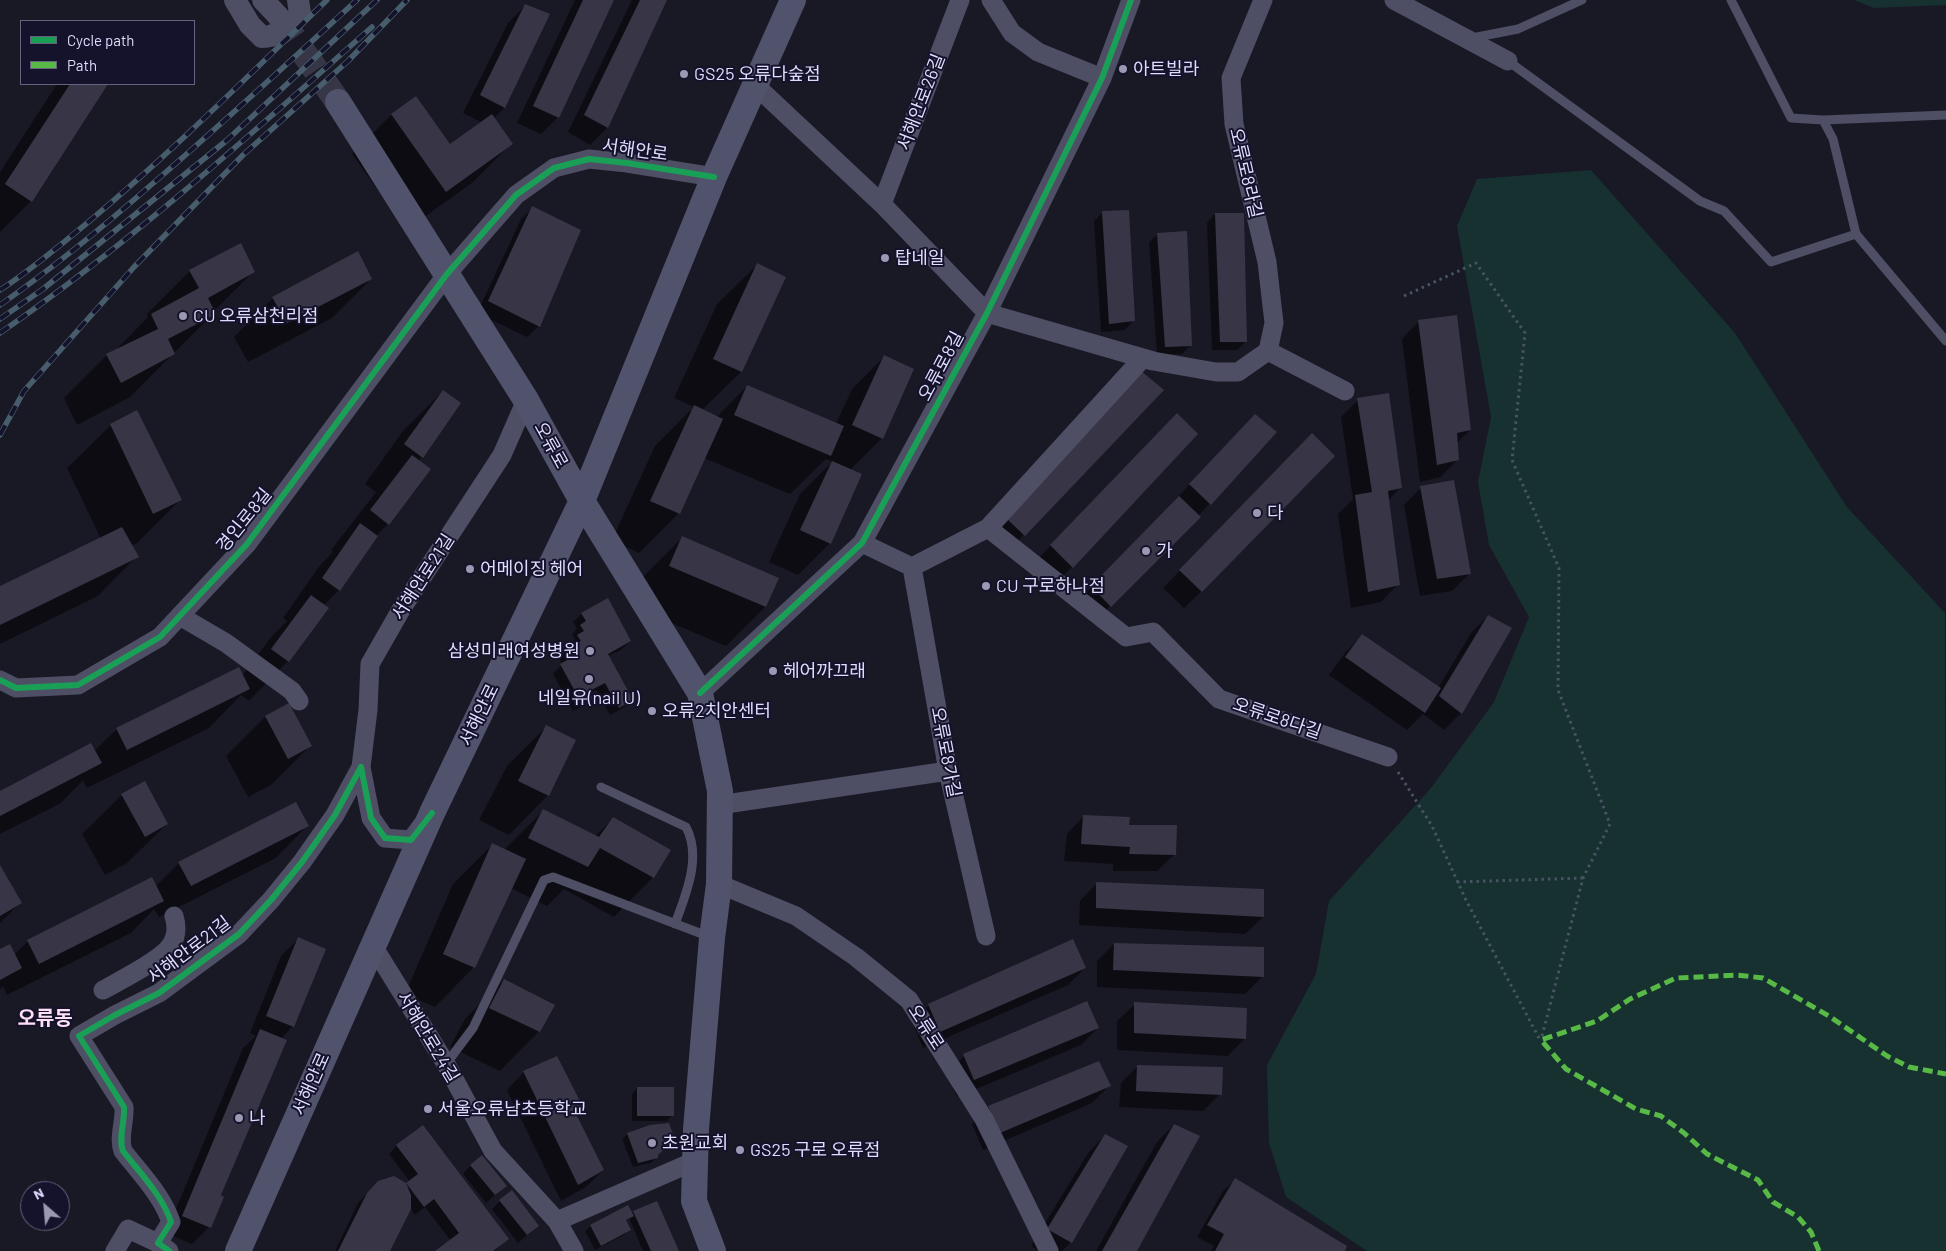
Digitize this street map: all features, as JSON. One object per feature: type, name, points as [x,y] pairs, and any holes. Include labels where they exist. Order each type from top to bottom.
[{"type":"main road","name":"서해안로","points":[[238,1251],[432,813],[582,501],[714,177],[793,0]]},
{"type":"main road","name":"오류로","points":[[338,102],[526,400],[582,501],[700,693],[720,791],[719,884],[712,938],[696,1130],[694,1201],[713,1251]]},
{"type":"street","points":[[235,0],[250,25],[262,37],[277,35],[296,19],[300,13],[298,0]]},
{"type":"street","points":[[263,0],[279,17]]},
{"type":"street","name":"서해안로26길","points":[[882,204],[960,0]]},
{"type":"street","points":[[991,0],[1012,33],[1038,52],[1102,78]]},
{"type":"street","name":"오류로8길","points":[[700,693],[862,543],[987,313],[1102,78],[1131,0]]},
{"type":"street","name":"오류로8라길","points":[[1263,0],[1231,78],[1234,124],[1267,262],[1274,323],[1268,351]]},
{"type":"street","points":[[1394,0],[1508,61]]},
{"type":"street","points":[[755,85],[882,204],[987,313],[1143,358],[1216,372],[1238,372],[1268,351],[1345,390]]},
{"type":"street","name":"서해안로","points":[[447,274],[516,195],[554,168],[589,159],[714,177]]},
{"type":"street","name":"경인로8길","points":[[0,680],[16,688],[78,685],[160,638],[247,544],[447,274]]},
{"type":"street","points":[[862,543],[912,567],[988,528],[1143,358]]},
{"type":"street","name":"서해안로21길","points":[[432,813],[411,840],[385,838],[371,818],[361,767],[368,710],[370,664],[402,608],[502,455],[526,400]]},
{"type":"street","name":"오류로8다길","points":[[988,528],[1126,637],[1153,632],[1219,699],[1388,756]]},
{"type":"street","name":"오류로8가길","points":[[912,567],[948,770],[986,936]]},
{"type":"street","points":[[180,616],[226,643],[292,691],[299,701]]},
{"type":"street","name":"서해안로21길","points":[[115,1251],[128,1229],[163,1247],[171,1222],[163,1203],[123,1152],[121,1145],[125,1118],[124,1107],[79,1036],[159,993],[239,934],[271,900],[302,862],[335,816],[361,767]]},
{"type":"street","points":[[719,805],[948,770]]},
{"type":"street","name":"오류로","points":[[719,884],[796,916],[856,957],[909,1000],[984,1119],[1049,1251]]},
{"type":"street","points":[[103,990],[156,959],[171,946],[178,927],[174,916]]},
{"type":"street","name":"서해안로24길","points":[[373,946],[446,1064],[493,1151],[557,1221],[574,1251]]},
{"type":"street","points":[[557,1221],[696,1161]]},
{"type":"lane","points":[[1468,39],[1518,29],[1582,0]]},
{"type":"lane","points":[[1731,0],[1791,118],[1824,120],[1946,115]]},
{"type":"lane","points":[[1508,61],[1700,201],[1724,211],[1771,262],[1856,234]]},
{"type":"lane","points":[[1824,120],[1833,138],[1856,234],[1946,341]]},
{"type":"lane","points":[[601,787],[686,826],[692,845],[691,869],[688,890],[675,924]]},
{"type":"lane","points":[[446,1064],[472,1028],[544,880],[552,877],[712,938]]},
{"type":"path","points":[[1388,756],[1432,826],[1457,882],[1541,1040],[1583,878],[1610,824],[1558,690],[1559,568],[1512,460],[1525,333],[1476,264],[1404,296]]},
{"type":"path","points":[[1457,882],[1583,878]]},
{"type":"green space","points":[[1854,0],[1946,0],[1946,5],[1874,8]]},
{"type":"green space","points":[[1591,170],[1735,333],[1847,507],[1945,613],[1946,1251],[1367,1251],[1286,1197],[1269,1143],[1267,1065],[1316,974],[1329,901],[1431,788],[1494,702],[1529,617],[1489,545],[1478,482],[1491,417],[1457,226],[1477,179]]},
{"type":"building","points":[[583,0],[614,0],[559,118],[533,106]]},
{"type":"building","points":[[640,0],[667,0],[608,128],[584,115]]},
{"type":"building","points":[[525,4],[550,14],[505,108],[480,95]]},
{"type":"building","points":[[69,85],[107,85],[32,202],[5,184]]},
{"type":"building","points":[[416,96],[450,144],[492,114],[513,144],[446,192],[391,114]]},
{"type":"building","points":[[532,206],[581,230],[540,327],[488,301]]},
{"type":"building","points":[[1129,210],[1135,321],[1109,324],[1102,211]]},
{"type":"building","points":[[1215,213],[1244,213],[1247,342],[1220,342]]},
{"type":"building","points":[[1187,231],[1192,346],[1165,347],[1157,233]]},
{"type":"building","points":[[241,243],[255,272],[208,298],[216,314],[168,339],[175,354],[121,383],[106,354],[158,329],[151,314],[199,288],[189,270]]},
{"type":"building","points":[[358,251],[372,279],[287,323],[272,297]]},
{"type":"building","points":[[757,263],[786,277],[742,372],[713,359]]},
{"type":"building","points":[[1457,315],[1471,430],[1457,433],[1459,460],[1437,465],[1418,320]]},
{"type":"building","points":[[884,355],[914,369],[883,439],[852,425]]},
{"type":"building","points":[[1141,371],[1164,390],[1025,536],[1006,518]]},
{"type":"building","points":[[747,385],[844,426],[831,456],[734,415]]},
{"type":"building","points":[[443,390],[461,403],[423,458],[404,444]]},
{"type":"building","points":[[1389,393],[1402,488],[1388,491],[1400,585],[1368,592],[1355,495],[1372,492],[1357,398]]},
{"type":"building","points":[[694,405],[723,419],[680,514],[650,501]]},
{"type":"building","points":[[137,410],[182,500],[153,514],[110,424]]},
{"type":"building","points":[[1177,413],[1198,434],[1073,568],[1050,545]]},
{"type":"building","points":[[1255,414],[1277,432],[1211,505],[1189,484]]},
{"type":"building","name":"다","points":[[1312,433],[1335,456],[1202,592],[1179,570]]},
{"type":"building","points":[[412,455],[431,469],[389,525],[370,510]]},
{"type":"building","points":[[832,461],[862,474],[831,544],[800,530]]},
{"type":"building","points":[[1454,480],[1471,574],[1437,579],[1420,486]]},
{"type":"building","name":"가","points":[[1179,496],[1201,517],[1111,607],[1091,586]]},
{"type":"building","points":[[360,523],[378,536],[340,591],[322,578]]},
{"type":"building","points":[[122,527],[139,557],[0,625],[0,586]]},
{"type":"building","points":[[682,536],[779,578],[766,607],[669,566]]},
{"type":"building","points":[[311,595],[329,608],[289,662],[271,649]]},
{"type":"building","name":"삼성미래여성병원","points":[[608,598],[631,641],[608,654],[633,700],[619,708],[605,683],[589,691],[592,698],[582,704],[560,664],[571,658],[566,649],[581,641],[577,635],[584,631],[580,625],[586,621],[581,613]]},
{"type":"building","points":[[1488,615],[1512,628],[1462,714],[1439,696]]},
{"type":"building","points":[[1362,634],[1441,688],[1425,713],[1345,657]]},
{"type":"building","points":[[239,667],[250,689],[127,750],[116,728]]},
{"type":"building","points":[[289,703],[312,746],[288,759],[265,716]]},
{"type":"building","points":[[546,725],[576,740],[549,796],[518,781]]},
{"type":"building","points":[[91,743],[102,763],[0,816],[0,791]]},
{"type":"building","points":[[145,781],[168,824],[145,837],[121,794]]},
{"type":"building","points":[[296,802],[309,826],[191,886],[178,862]]},
{"type":"building","points":[[543,809],[599,837],[613,817],[671,850],[654,878],[600,848],[588,867],[528,838]]},
{"type":"building","points":[[1083,815],[1130,817],[1129,825],[1177,825],[1176,855],[1129,854],[1130,847],[1081,844]]},
{"type":"building","points":[[492,843],[526,859],[475,968],[443,954]]},
{"type":"building","points":[[0,865],[22,903],[0,916]]},
{"type":"building","points":[[152,877],[164,901],[39,964],[27,940]]},
{"type":"building","points":[[1096,882],[1264,889],[1264,917],[1096,908]]},
{"type":"building","points":[[298,937],[326,949],[294,1027],[266,1016]]},
{"type":"building","points":[[1073,939],[1086,968],[940,1032],[928,1004]]},
{"type":"building","points":[[1114,943],[1264,947],[1264,977],[1113,970]]},
{"type":"building","points":[[10,944],[22,968],[0,980],[0,949]]},
{"type":"building","points":[[504,979],[555,1005],[540,1032],[489,1008]]},
{"type":"building","points":[[1087,1001],[1099,1028],[974,1080],[963,1054]]},
{"type":"building","points":[[1134,1002],[1247,1008],[1246,1039],[1134,1033]]},
{"type":"building","name":"나","points":[[260,1029],[287,1040],[221,1195],[224,1197],[211,1228],[182,1216]]},
{"type":"building","points":[[557,1056],[584,1109],[576,1114],[604,1170],[578,1185],[523,1071]]},
{"type":"building","points":[[1099,1061],[1111,1086],[1000,1133],[988,1106]]},
{"type":"building","points":[[1137,1065],[1223,1067],[1222,1095],[1136,1091]]},
{"type":"building","points":[[637,1087],[674,1087],[674,1116],[637,1116]]},
{"type":"building","name":"초원교회","points":[[669,1123],[676,1142],[670,1144],[658,1155],[658,1158],[638,1163],[627,1133],[650,1125]]},
{"type":"building","points":[[1174,1124],[1200,1136],[1137,1251],[1102,1251]]},
{"type":"building","points":[[423,1125],[509,1239],[493,1251],[435,1251],[459,1233],[434,1199],[424,1207],[406,1183],[418,1174],[396,1145]]},
{"type":"building","points":[[1105,1134],[1128,1146],[1072,1243],[1047,1229]]},
{"type":"building","points":[[482,1155],[507,1186],[495,1195],[470,1165]]},
{"type":"building","points":[[394,1176],[406,1183],[411,1195],[411,1209],[390,1251],[338,1251],[367,1193],[378,1181]]},
{"type":"building","points":[[1235,1178],[1347,1246],[1345,1251],[1215,1251],[1224,1234],[1207,1225]]},
{"type":"building","points":[[512,1190],[539,1226],[527,1235],[499,1200]]},
{"type":"building","points":[[657,1201],[679,1251],[651,1251],[633,1211]]},
{"type":"building","points":[[628,1205],[634,1216],[626,1220],[631,1230],[601,1246],[590,1225]]},
{"type":"tunnel","points":[[279,17],[338,102]]},
{"type":"railway","points":[[0,290],[55,249],[149,169],[327,0]]},
{"type":"railway","points":[[0,305],[58,262],[133,201],[357,0]]},
{"type":"railway","points":[[0,319],[43,289],[226,141],[377,0]]},
{"type":"railway","points":[[0,435],[24,391],[134,267],[243,155],[348,61],[407,0]]},
{"type":"railway","points":[[0,333],[97,262],[144,224],[372,27]]},
{"type":"marked path","points":[[1819,1251],[1811,1232],[1798,1217],[1773,1202],[1758,1180],[1707,1154],[1684,1133],[1661,1116],[1636,1109],[1566,1069],[1541,1040],[1597,1021],[1630,999],[1676,978],[1737,975],[1763,978],[1829,1016],[1887,1056],[1909,1067],[1946,1074]]},
{"type":"cycle path","points":[[700,693],[862,543],[987,313],[1102,78],[1131,0]]},
{"type":"cycle path","points":[[0,680],[16,688],[78,685],[160,637],[247,544],[447,274],[516,195],[554,168],[589,159],[714,177]]},
{"type":"cycle path","points":[[169,1251],[158,1243],[171,1222],[167,1212],[150,1185],[123,1151],[121,1141],[124,1107],[79,1036],[159,993],[239,934],[271,900],[302,862],[335,815],[361,767],[371,818],[385,838],[411,840],[432,813]]},
{"type":"place","name":"아트빌라","points":[[1123,69]]},
{"type":"place","name":"GS25 오류다숲점","points":[[684,74]]},
{"type":"place","name":"탑네일","points":[[885,258]]},
{"type":"place","name":"CU 오류삼천리점","points":[[183,316]]},
{"type":"place","name":"다","points":[[1257,513]]},
{"type":"place","name":"가","points":[[1146,551]]},
{"type":"place","name":"어메이징 헤어","points":[[470,569]]},
{"type":"place","name":"CU 구로하나점","points":[[986,586]]},
{"type":"place","name":"삼성미래여성병원","points":[[590,651]]},
{"type":"place","name":"헤어까끄래","points":[[773,671]]},
{"type":"place","name":"네일유(nail U)","points":[[589,679]]},
{"type":"place","name":"오류2치안센터","points":[[652,711]]},
{"type":"place","name":"서울오류남초등학교","points":[[428,1109]]},
{"type":"place","name":"나","points":[[239,1118]]},
{"type":"place","name":"초원교회","points":[[652,1143]]},
{"type":"place","name":"GS25 구로 오류점","points":[[740,1150]]},
{"type":"district","name":"오류동","points":[[45,1018]]}]
